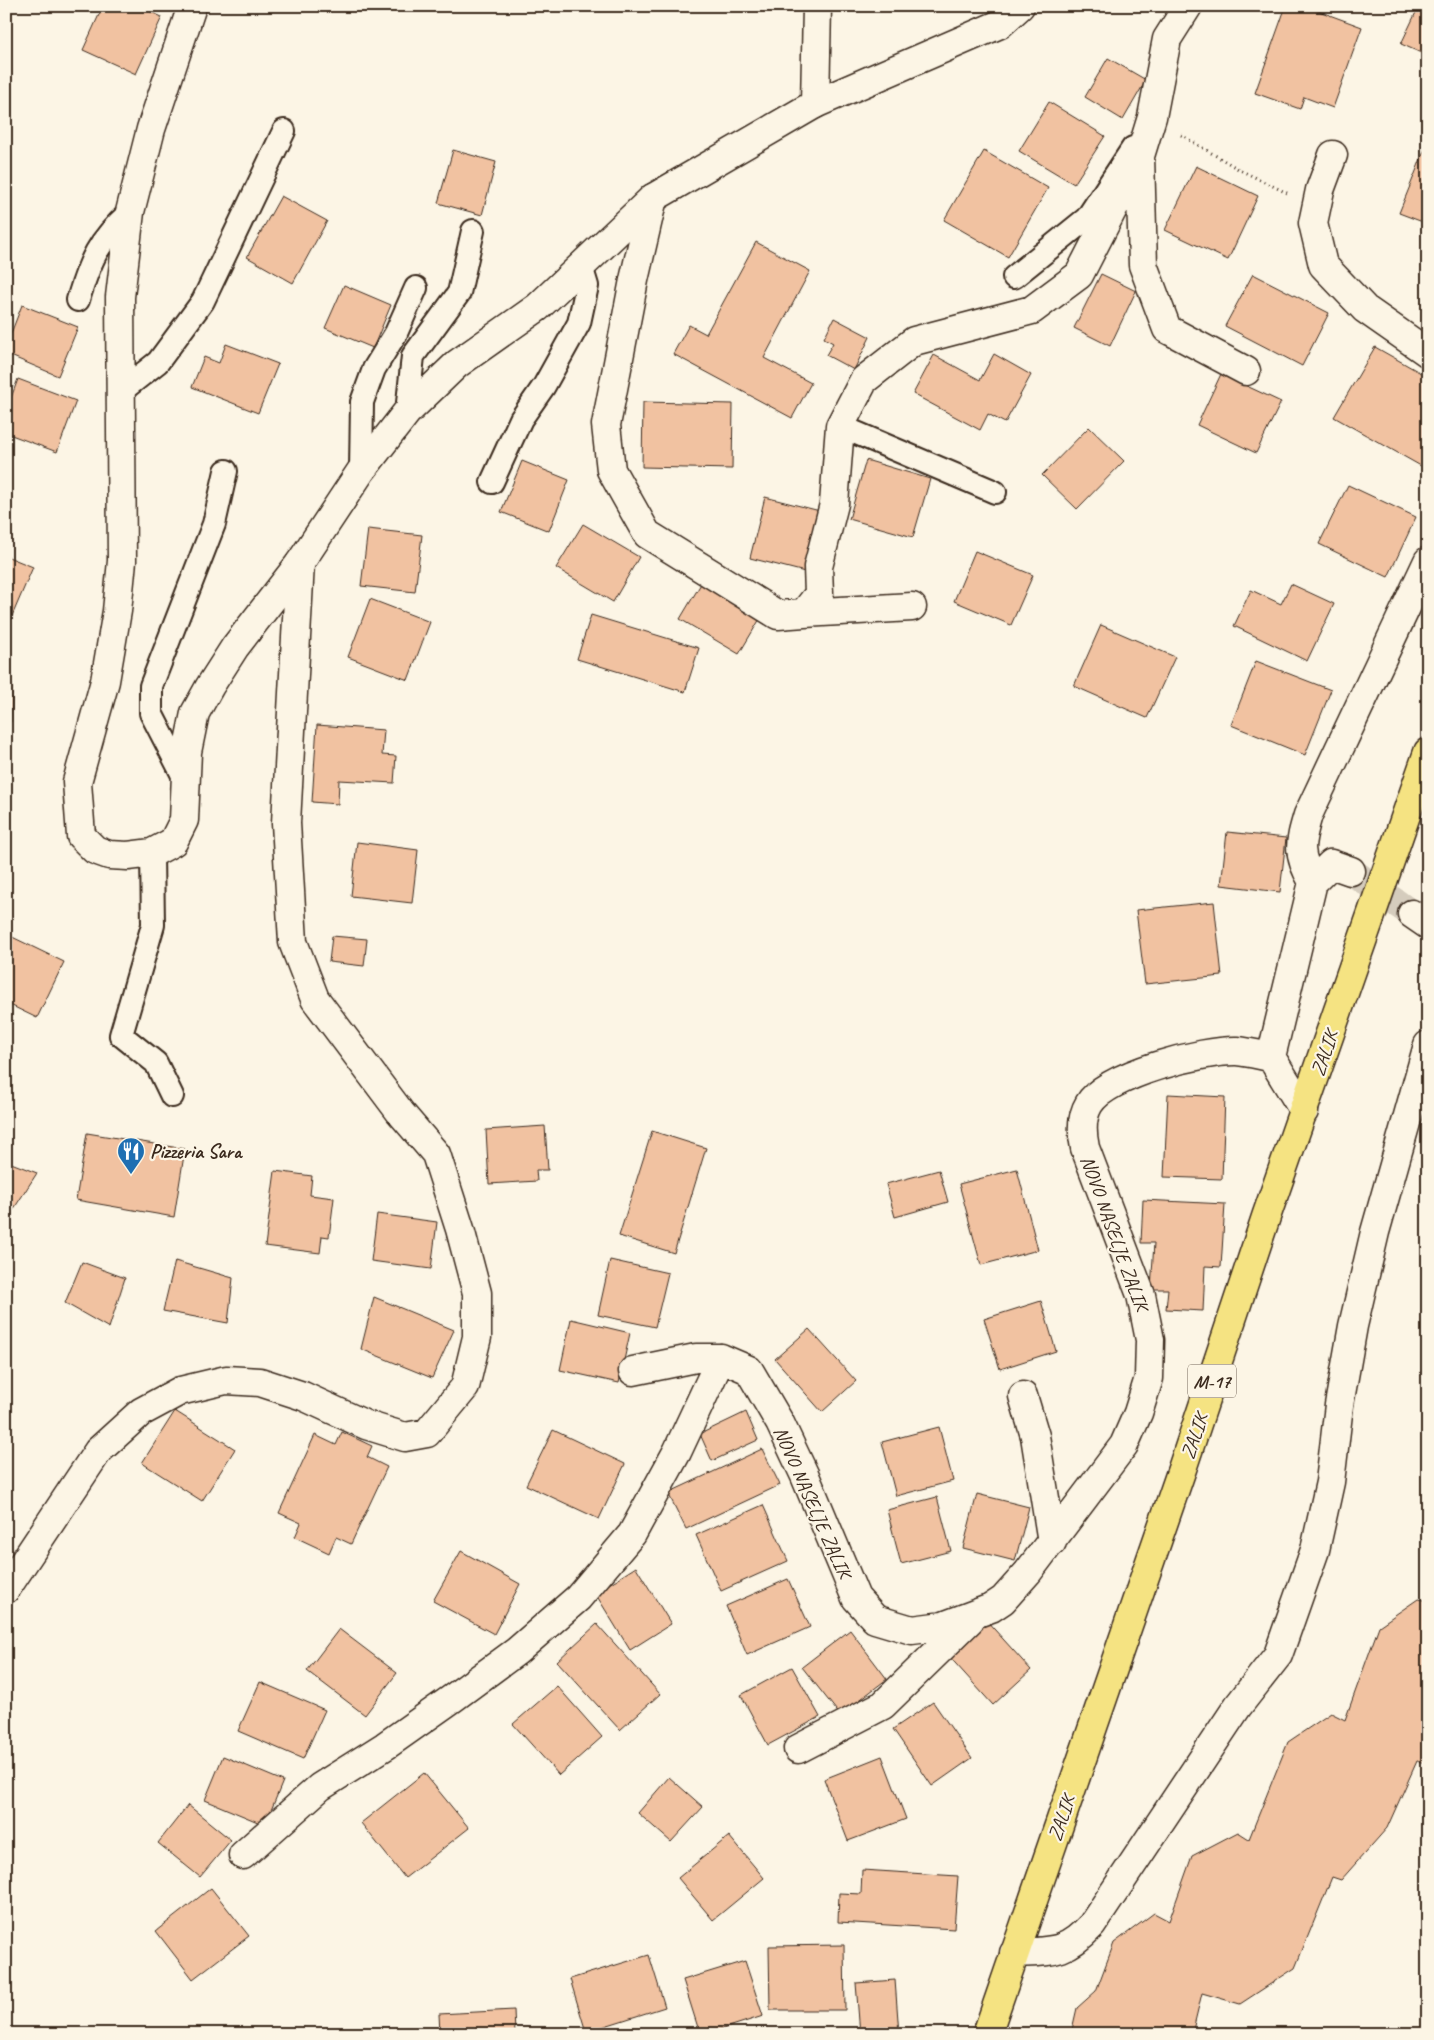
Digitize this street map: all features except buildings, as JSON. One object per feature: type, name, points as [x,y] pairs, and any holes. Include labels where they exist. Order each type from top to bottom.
[{"type":"main road","name":"ZALIK","points":[[991,2022],[1186,1457],[1266,1217],[1428,752]]},
{"type":"street","points":[[192,6],[151,129],[130,212],[120,297],[122,561],[105,681],[77,782],[80,836],[95,850],[109,855],[128,856],[152,853],[173,842],[184,820],[187,752],[199,707],[235,647],[300,563],[361,471],[407,412],[458,364],[538,307],[653,198],[815,104],[1020,6]]},
{"type":"street","points":[[815,104],[817,6]]},
{"type":"street","points":[[804,613],[819,594],[818,567],[834,504],[840,426],[864,380],[914,341],[1032,310],[1079,275],[1140,156],[1152,118],[1167,39],[1188,6]]},
{"type":"street","points":[[1333,155],[1320,190],[1313,223],[1323,265],[1365,309],[1428,352]]},
{"type":"street","points":[[1140,156],[1143,265],[1167,329],[1246,371]]},
{"type":"street","points":[[653,198],[634,280],[606,425],[610,470],[647,534],[778,615],[912,607]]},
{"type":"street","points":[[1313,882],[1302,862],[1301,840],[1308,815],[1428,561]]},
{"type":"street","points":[[6,1589],[98,1451],[141,1412],[180,1391],[226,1380],[260,1382],[303,1396],[366,1425],[405,1437],[427,1433],[465,1387],[477,1337],[477,1293],[460,1228],[436,1154],[400,1112],[315,999],[293,942],[286,823],[300,563]]},
{"type":"street","points":[[1304,1111],[1271,1057],[1313,882],[1331,864],[1351,871]]},
{"type":"street","points":[[1014,1953],[1058,1950],[1078,1940],[1092,1925],[1238,1706],[1278,1655],[1316,1550],[1330,1482],[1339,1405],[1353,1326],[1375,1232],[1428,1045]]},
{"type":"street","name":"NOVO NASELJE ZALIK","points":[[633,1371],[696,1358],[722,1358],[750,1370],[780,1423],[805,1476],[856,1598],[875,1619],[912,1630],[943,1626],[975,1615],[1003,1600],[1052,1542],[1124,1445],[1138,1413],[1149,1378],[1150,1340],[1141,1295],[1085,1148],[1082,1133],[1089,1104],[1098,1094],[1122,1080],[1173,1061],[1202,1054],[1238,1051],[1271,1057]]},
{"type":"street","points":[[243,1855],[320,1787],[385,1746],[517,1651],[578,1598],[632,1534],[677,1452],[722,1358]]},
{"type":"street","points":[[1023,1396],[1035,1436],[1052,1542]]},
{"type":"street","name":"NOVO NASELJE ZALIK","points":[[798,1749],[883,1705],[975,1615]]},
{"type":"lane","points":[[1014,277],[1087,218],[1152,118]]},
{"type":"lane","points":[[120,392],[158,362],[203,301],[284,131]]},
{"type":"lane","points":[[78,300],[89,264],[109,230],[130,212]]},
{"type":"lane","points":[[407,412],[413,356],[459,293],[473,231]]},
{"type":"lane","points":[[492,482],[521,419],[544,386],[579,323],[587,286],[581,266]]},
{"type":"lane","points":[[361,471],[362,402],[374,369],[396,333],[416,288]]},
{"type":"lane","points":[[840,426],[995,492]]},
{"type":"lane","points":[[185,779],[151,713],[151,686],[214,524],[226,471]]},
{"type":"lane","points":[[152,853],[153,925],[120,1035],[156,1063],[172,1096]]},
{"type":"path","points":[[1152,118],[1240,170],[1316,208]]},
{"type":"tunnel","points":[[1351,871],[1412,914]]},
{"type":"place","name":"Pizzeria Sara","points":[[131,1175]]}]
